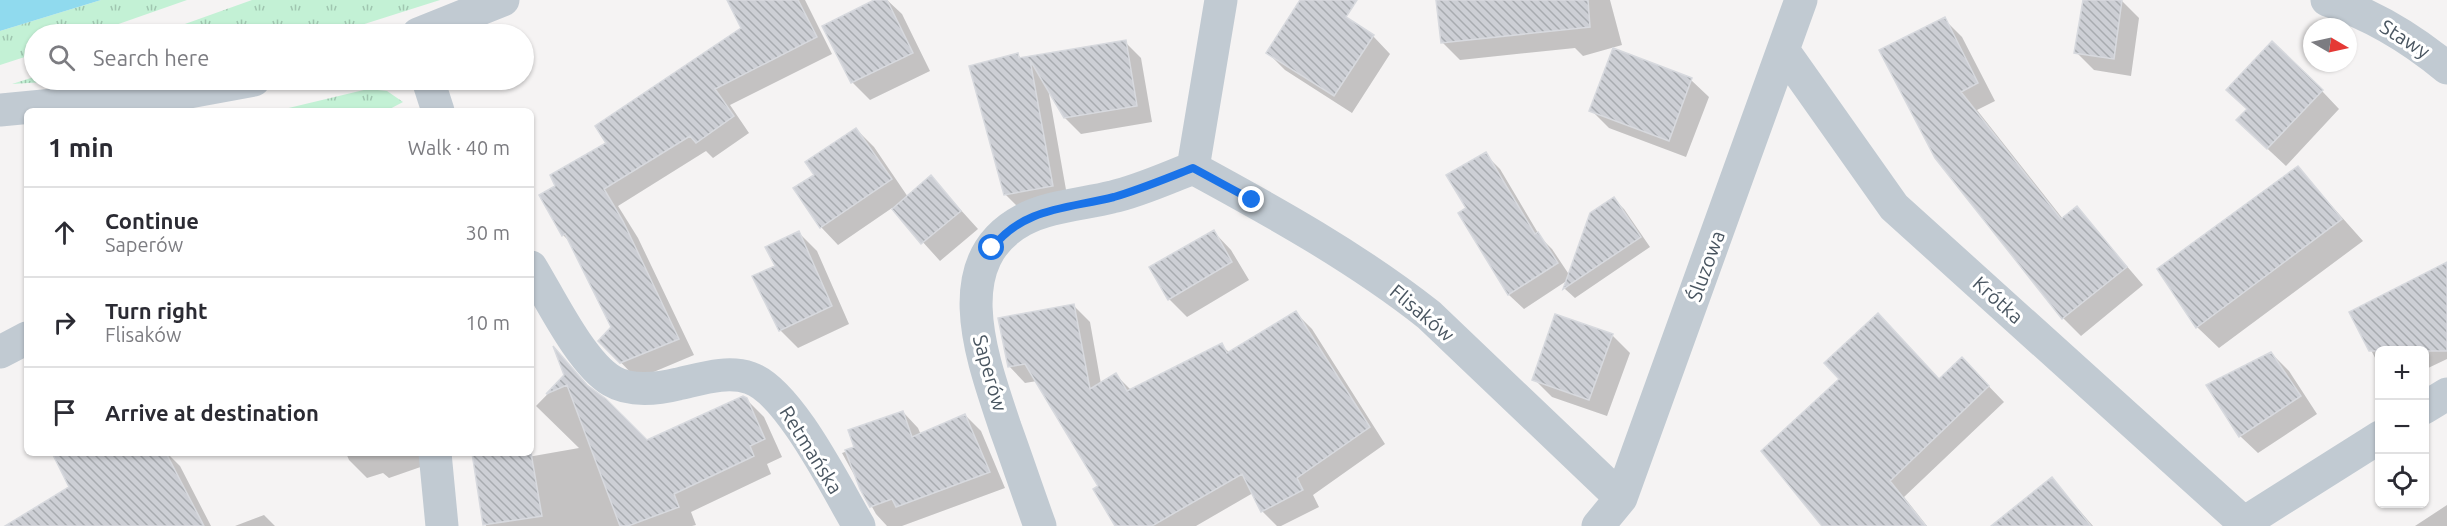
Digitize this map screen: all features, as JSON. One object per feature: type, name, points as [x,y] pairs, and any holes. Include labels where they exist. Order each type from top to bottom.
[{"type":"street","points":[[443,24],[503,0]]},
{"type":"street","points":[[1193,168],[1221,0]]},
{"type":"street","name":"Śluzowa","points":[[1598,526],[1621,498],[1802,0]]},
{"type":"street","name":"Stawy","points":[[2327,0],[2346,6],[2393,30],[2447,68]]},
{"type":"street","name":"Krótka","points":[[1782,50],[1894,207],[2241,524]]},
{"type":"street","points":[[0,110],[200,90]]},
{"type":"street","name":"Flisaków","points":[[1193,168],[1252,200],[1404,295],[1429,315],[1621,498]]},
{"type":"street","name":"Saperów","points":[[1040,526],[982,358],[976,324],[976,294],[981,271],[992,248],[1006,231],[1025,218],[1115,196],[1193,168]]},
{"type":"street","name":"Retmańska","points":[[534,272],[595,368],[613,382],[634,387],[663,388],[724,375],[750,378],[773,392],[794,418],[859,526]]},
{"type":"street","points":[[0,352],[24,340]]},
{"type":"street","points":[[2429,405],[2447,394]]},
{"type":"street","points":[[2241,524],[2375,440]]},
{"type":"street","points":[[435,456],[442,526]]},
{"type":"green space","points":[[101,0],[187,0],[119,24],[24,24],[24,57],[0,65],[0,31]]},
{"type":"green space","points":[[252,0],[440,0],[364,24],[185,24]]},
{"type":"green space","points":[[364,90],[387,91],[403,102],[392,108],[289,108]]},
{"type":"water","points":[[0,0],[101,0],[0,31]]},
{"type":"building","points":[[727,0],[798,0],[817,37],[715,89],[734,116],[696,143],[690,136],[604,189],[623,221],[679,339],[620,363],[598,341],[611,327],[565,234],[562,236],[539,195],[555,186],[550,175],[606,143],[595,126],[741,28]]},
{"type":"building","points":[[874,0],[887,0],[913,53],[851,83],[822,26]]},
{"type":"building","points":[[1300,0],[1357,0],[1346,17],[1374,35],[1334,96],[1266,53]]},
{"type":"building","points":[[1436,0],[1588,0],[1590,27],[1441,43]]},
{"type":"building","points":[[2083,0],[2122,0],[2114,59],[2074,53]]},
{"type":"building","points":[[1945,17],[1978,83],[1961,92],[2061,219],[2077,206],[2127,267],[2062,319],[1935,158],[1879,50]]},
{"type":"building","points":[[1126,40],[1137,106],[1064,118],[1030,60],[1053,186],[1004,195],[969,66],[1018,53],[1019,58]]},
{"type":"building","points":[[2272,41],[2323,90],[2267,149],[2236,120],[2247,109],[2226,90]]},
{"type":"building","points":[[1613,48],[1692,78],[1669,141],[1589,111]]},
{"type":"building","points":[[856,128],[892,179],[820,228],[793,188],[814,175],[805,162]]},
{"type":"building","points":[[1486,152],[1535,234],[1538,232],[1558,263],[1508,295],[1458,213],[1466,208],[1446,175]]},
{"type":"building","points":[[2298,166],[2342,219],[2196,328],[2157,269]]},
{"type":"building","points":[[931,175],[961,211],[921,244],[892,209]]},
{"type":"building","points":[[1614,197],[1641,237],[1563,289],[1590,213]]},
{"type":"building","points":[[1214,230],[1232,262],[1168,300],[1149,267]]},
{"type":"building","points":[[799,231],[832,306],[779,331],[752,276],[775,266],[765,247]]},
{"type":"building","points":[[2447,262],[2447,351],[2429,351],[2429,346],[2375,346],[2375,351],[2369,351],[2349,312]]},
{"type":"building","points":[[1074,304],[1090,389],[1116,373],[1127,391],[1222,343],[1227,353],[1296,311],[1370,427],[1297,478],[1303,490],[1261,512],[1242,474],[1152,526],[1115,526],[1093,489],[1098,486],[1025,364],[1008,367],[998,318]]},
{"type":"building","points":[[1878,313],[1939,379],[1962,357],[1989,386],[1890,481],[1926,526],[1822,526],[1761,451],[1839,379],[1824,363]]},
{"type":"building","points":[[1555,314],[1613,334],[1589,400],[1532,380]]},
{"type":"building","points":[[553,346],[587,385],[606,399],[647,440],[743,396],[747,398],[765,439],[750,446],[754,456],[674,494],[679,507],[628,526],[620,526],[567,385],[546,394],[564,375]]},
{"type":"building","points":[[2271,352],[2301,396],[2239,437],[2206,385]]},
{"type":"building","points":[[903,411],[912,437],[965,414],[990,472],[896,507],[892,499],[870,507],[860,489],[845,450],[854,447],[848,430]]},
{"type":"building","points":[[54,456],[168,456],[204,526],[5,526],[69,487]]},
{"type":"building","points":[[472,456],[532,456],[542,516],[483,525]]},
{"type":"building","points":[[2052,477],[2091,526],[1991,526]]},
{"type":"route","points":[[992,248],[1006,231],[1025,218],[1115,196],[1193,168],[1252,200]]}]
